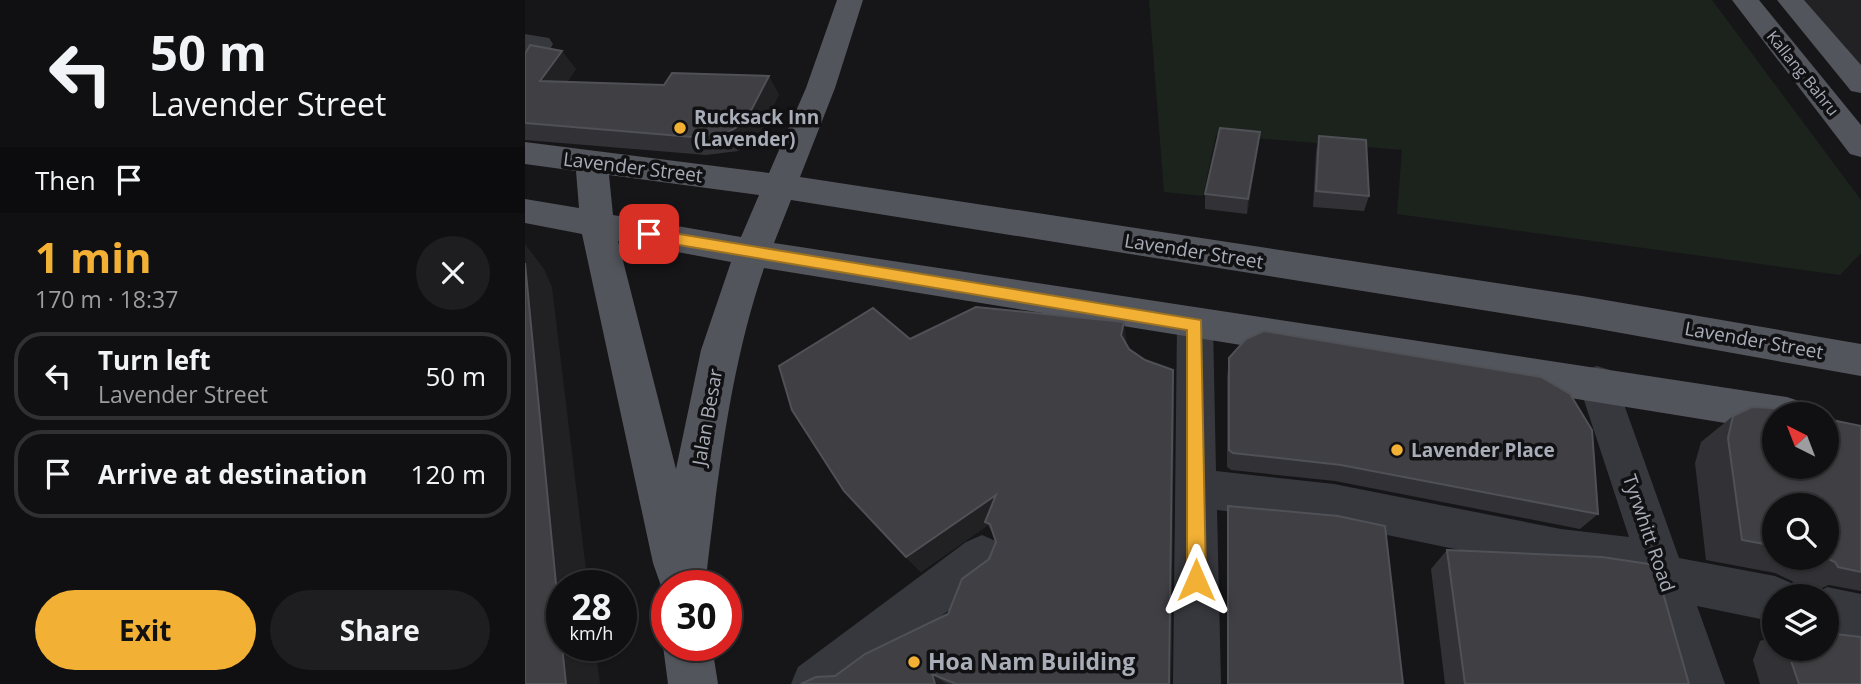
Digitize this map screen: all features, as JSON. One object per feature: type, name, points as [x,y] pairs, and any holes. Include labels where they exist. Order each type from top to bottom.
[{"type":"main road","name":"Jalan Besar","points":[[684,570],[704,422],[720,348],[754,253],[827,71],[850,0]]},
{"type":"main road","name":"Kallang Bahru","points":[[1745,0],[1861,146]]},
{"type":"main road","name":"Kallang Bahru","points":[[1790,0],[1861,84]]},
{"type":"main road","name":"Lavender Street","points":[[525,153],[780,186],[1595,313],[1861,360]]},
{"type":"main road","points":[[592,162],[597,225],[678,570]]},
{"type":"main road","points":[[525,211],[754,253],[1195,325],[1597,382],[1762,411]]},
{"type":"main road","points":[[690,661],[693,684]]},
{"type":"street","points":[[525,42],[540,44],[525,71]]},
{"type":"street","points":[[1195,325],[1190,499],[1197,684]]},
{"type":"street","name":"Tyrwhitt Road","points":[[1597,382],[1702,684]]},
{"type":"street","points":[[1190,499],[1334,505],[1662,570],[1762,596]]},
{"type":"street","points":[[821,672],[982,557]]},
{"type":"street","points":[[1839,612],[1861,617]]},
{"type":"shaded area","points":[[1149,0],[1712,0],[1861,200],[1861,253],[1840,275],[1397,214],[1402,150],[1216,135],[1203,196],[1164,192]]},
{"type":"shaded area","points":[[1802,0],[1861,0],[1861,68]]},
{"type":"building","points":[[530,45],[562,51],[540,81],[664,85],[672,73],[769,76],[745,122],[727,133],[693,137],[525,123],[525,54]]},
{"type":"building","points":[[1220,128],[1260,132],[1248,199],[1205,194]]},
{"type":"building","points":[[1319,136],[1366,140],[1369,196],[1316,191]]},
{"type":"building","points":[[525,263],[555,570],[546,570],[546,661],[564,661],[566,684],[525,684]]},
{"type":"building","points":[[976,307],[1124,322],[1121,335],[1129,349],[1145,360],[1173,370],[1169,684],[956,684],[932,674],[935,684],[801,684],[816,677],[835,676],[865,654],[948,614],[962,579],[989,559],[996,542],[990,524],[985,522],[996,495],[906,557],[844,491],[792,410],[779,366],[873,308],[910,339]]},
{"type":"building","name":"Lavender Place","points":[[1264,331],[1541,377],[1570,394],[1592,430],[1598,514],[1341,465],[1233,453],[1229,450],[1229,358],[1246,339]]},
{"type":"building","points":[[1752,407],[1762,408],[1762,480],[1839,480],[1839,421],[1861,426],[1861,572],[1839,567],[1839,493],[1762,493],[1762,544],[1742,540],[1728,438],[1733,416]]},
{"type":"building","points":[[1228,506],[1338,516],[1385,526],[1403,684],[1228,684]]},
{"type":"building","points":[[1447,550],[1602,557],[1655,565],[1689,684],[1465,684]]},
{"type":"building","points":[[1839,634],[1861,637],[1861,684],[1799,684],[1791,661],[1839,661]]},
{"type":"place","name":"Rucksack Inn (Lavender)","points":[[680,128]]},
{"type":"place","name":"Lavender Place","points":[[1397,450]]},
{"type":"place","name":"Hoa Nam Building","points":[[914,662]]},
{"type":"route","points":[[649,234],[1195,325],[1196,580]]}]
